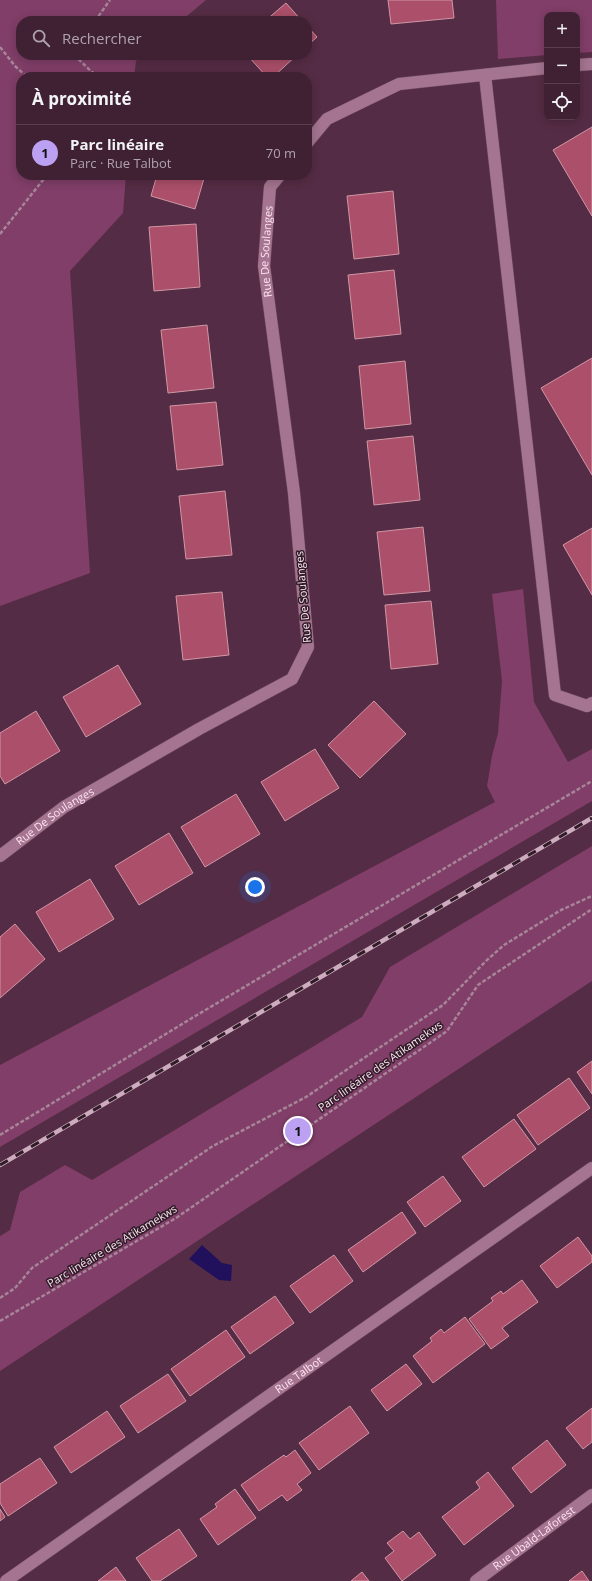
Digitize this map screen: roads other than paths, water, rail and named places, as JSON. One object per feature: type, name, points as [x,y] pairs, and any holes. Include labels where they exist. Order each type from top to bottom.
[{"type":"street","points":[[580,65],[592,64]]},
{"type":"street","points":[[312,137],[327,119],[399,84],[544,68]]},
{"type":"street","points":[[485,75],[555,695],[587,706],[592,703]]},
{"type":"street","name":"Rue De Soulanges","points":[[0,856],[64,807],[198,729],[292,680],[308,647],[294,493],[264,266],[270,187],[276,180]]},
{"type":"street","name":"Rue Talbot","points":[[6,1581],[592,1168]]},
{"type":"street","name":"Rue Ubald-Laforest","points":[[476,1581],[592,1495]]},
{"type":"railway","points":[[0,1165],[592,818]]},
{"type":"place","name":"Parc linéaire","points":[[298,1131]]}]
